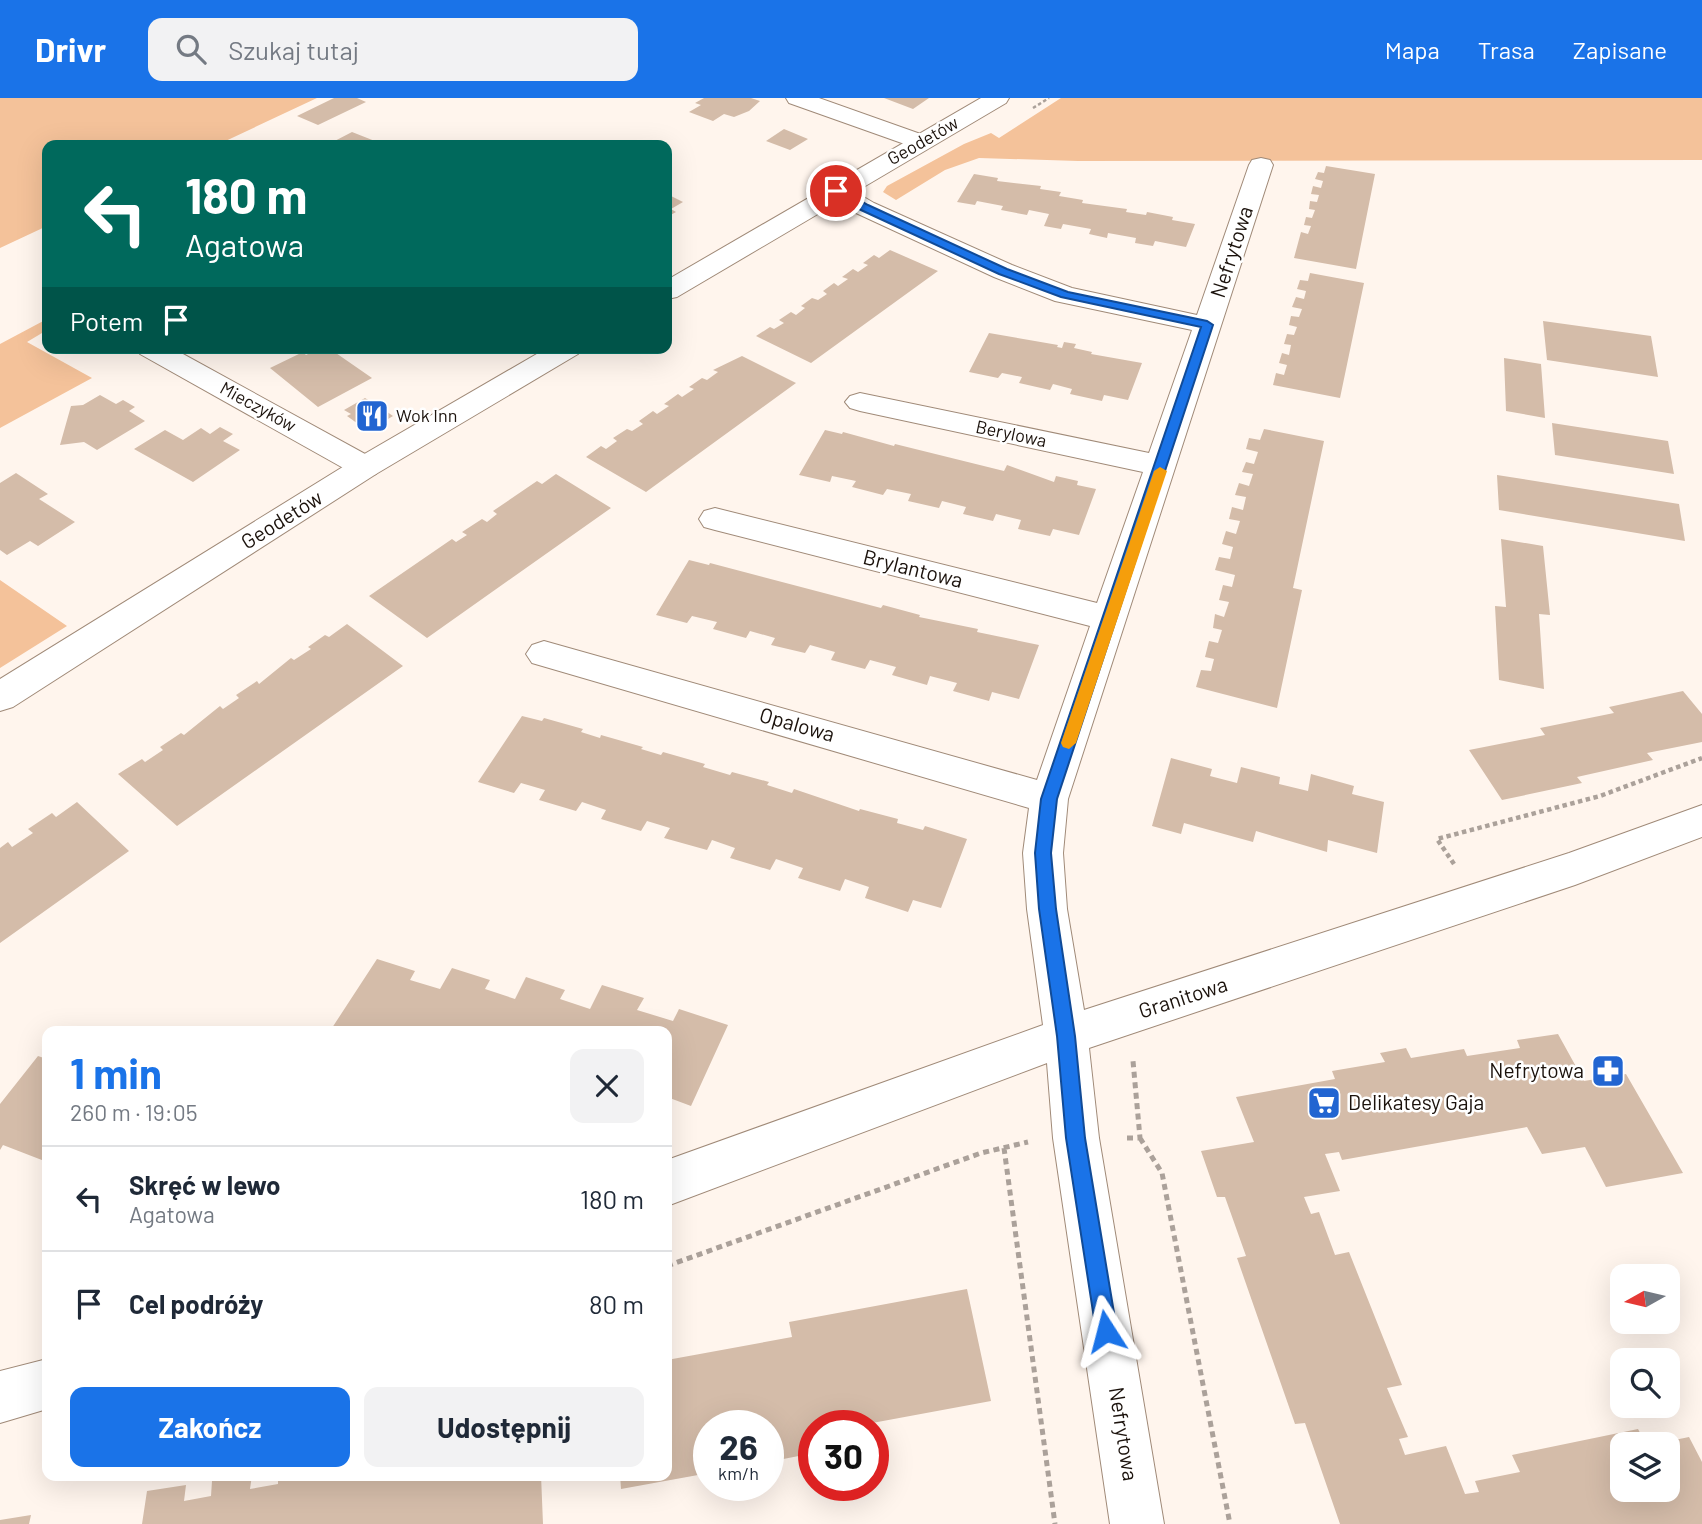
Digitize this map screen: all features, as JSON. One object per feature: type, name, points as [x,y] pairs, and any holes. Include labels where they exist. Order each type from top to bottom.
[{"type":"street","points":[[797,98],[921,142]]},
{"type":"street","name":"Geodetów","points":[[672,288],[998,98]]},
{"type":"street","name":"Nefrytowa","points":[[1137,1524],[1076,1138],[1066,1036],[1047,909],[1043,853],[1049,799],[1261,165]]},
{"type":"street","points":[[836,191],[865,208],[1003,271],[1065,295],[1207,325]]},
{"type":"street","name":"Mieczyków","points":[[161,354],[365,467]]},
{"type":"street","name":"Geodetów","points":[[0,697],[365,467],[558,354]]},
{"type":"street","name":"Berylowa","points":[[860,401],[1162,466]]},
{"type":"street","name":"Brylantowa","points":[[715,519],[1111,619]]},
{"type":"street","name":"Opalowa","points":[[544,654],[1049,799]]},
{"type":"street","name":"Granitowa","points":[[672,1182],[1066,1036],[1575,868],[1702,821]]},
{"type":"street","points":[[0,1397],[42,1385]]},
{"type":"path","points":[[1455,866],[1437,839],[1600,796],[1702,758]]},
{"type":"path","points":[[1140,1138],[1162,1173],[1230,1524]]},
{"type":"path","points":[[672,1264],[981,1153],[1031,1141]]},
{"type":"path","points":[[1004,1148],[1055,1524]]},
{"type":"shaded area","points":[[0,98],[317,98],[228,140],[42,140],[42,228],[0,248]]},
{"type":"shaded area","points":[[1061,98],[1702,98],[1702,160],[1078,161],[979,158],[945,170],[896,200],[883,192],[887,186],[964,144],[991,133],[999,138]]},
{"type":"shaded area","points":[[42,322],[42,333],[27,342],[42,350],[42,354],[49,354],[92,378],[0,428],[0,344]]},
{"type":"shaded area","points":[[0,580],[67,626],[0,668]]},
{"type":"building","points":[[334,98],[357,98],[366,102],[318,125],[297,116]]},
{"type":"building","points":[[704,98],[751,98],[760,101],[749,111],[734,117],[724,114],[713,121],[689,112],[701,105],[695,103]]},
{"type":"building","points":[[884,98],[929,98],[913,109]]},
{"type":"building","points":[[784,129],[808,139],[790,150],[766,141]]},
{"type":"building","points":[[352,132],[372,140],[337,140]]},
{"type":"building","points":[[1326,166],[1375,174],[1356,269],[1294,258],[1301,232],[1308,234],[1311,226],[1304,225],[1306,217],[1312,218],[1315,210],[1309,209],[1310,201],[1317,202],[1319,195],[1311,194],[1313,186],[1321,188],[1323,181],[1315,179],[1318,172],[1324,173]]},
{"type":"building","points":[[974,174],[998,178],[997,181],[1041,186],[1040,189],[1061,192],[1059,196],[1083,200],[1082,203],[1127,209],[1126,212],[1146,215],[1147,212],[1195,224],[1186,247],[1155,241],[1153,246],[1135,243],[1136,238],[1108,233],[1107,238],[1089,234],[1091,229],[1063,224],[1061,229],[1044,226],[1049,214],[1029,210],[1027,215],[1001,210],[1003,206],[977,201],[975,205],[957,202]]},
{"type":"building","points":[[672,196],[683,202],[672,208]]},
{"type":"building","points":[[890,250],[938,271],[811,363],[756,336],[770,327],[774,329],[784,323],[779,320],[791,312],[796,315],[805,308],[801,306],[812,298],[818,300],[827,294],[823,291],[834,283],[838,286],[848,279],[842,277],[853,269],[858,272],[868,265],[863,263],[874,255],[879,258]]},
{"type":"building","points":[[1310,273],[1364,283],[1340,398],[1273,385],[1276,373],[1284,375],[1287,365],[1279,363],[1282,353],[1289,355],[1291,345],[1284,344],[1287,334],[1294,335],[1297,327],[1289,325],[1291,316],[1299,317],[1302,309],[1292,307],[1296,297],[1304,299],[1306,291],[1297,289],[1300,280],[1308,281]]},
{"type":"building","points":[[1543,321],[1651,336],[1658,377],[1547,360]]},
{"type":"building","points":[[989,333],[1058,345],[1057,347],[1062,348],[1064,342],[1076,344],[1074,348],[1092,352],[1091,354],[1142,363],[1128,400],[1104,395],[1102,401],[1070,394],[1072,389],[1053,384],[1050,390],[1019,383],[1022,377],[1002,373],[998,378],[969,372]]},
{"type":"building","points":[[299,354],[337,354],[372,378],[318,407],[270,368]]},
{"type":"building","points":[[742,356],[796,383],[646,492],[586,457],[601,446],[606,449],[617,441],[613,438],[627,429],[632,431],[643,424],[639,421],[653,411],[657,414],[669,406],[664,404],[678,394],[682,397],[694,389],[689,387],[718,372],[713,370]]},
{"type":"building","points":[[1504,358],[1541,364],[1545,418],[1506,411]]},
{"type":"building","points":[[100,395],[116,404],[123,400],[135,407],[129,411],[145,421],[97,450],[84,442],[60,445],[71,406],[83,405]]},
{"type":"building","points":[[365,398],[393,416],[368,431],[347,416],[351,414],[344,410]]},
{"type":"building","points":[[1552,423],[1668,441],[1674,474],[1555,455]]},
{"type":"building","points":[[220,427],[233,434],[223,441],[240,450],[193,482],[134,449],[165,430],[183,440],[201,428],[210,434]]},
{"type":"building","points":[[1264,429],[1324,441],[1293,588],[1302,590],[1277,708],[1196,687],[1201,670],[1211,671],[1214,659],[1205,657],[1209,641],[1218,643],[1222,630],[1213,628],[1215,614],[1224,617],[1229,602],[1219,600],[1223,585],[1232,587],[1235,575],[1215,570],[1219,557],[1230,559],[1233,547],[1222,544],[1226,531],[1236,534],[1240,521],[1229,519],[1232,507],[1243,510],[1246,497],[1235,495],[1239,483],[1249,486],[1253,474],[1242,472],[1246,462],[1254,464],[1258,452],[1246,449],[1249,438],[1260,440]]},
{"type":"building","points":[[825,430],[1004,471],[1007,465],[1054,482],[1056,476],[1096,489],[1079,535],[1053,529],[1050,536],[1018,529],[1021,520],[996,514],[993,521],[963,514],[966,507],[942,501],[939,508],[908,501],[911,494],[887,489],[883,495],[852,487],[856,481],[832,476],[830,482],[799,475]]},
{"type":"building","points":[[16,473],[48,494],[39,499],[75,522],[38,546],[30,541],[7,555],[0,550],[0,483]]},
{"type":"building","points":[[556,474],[611,508],[427,638],[369,596],[452,539],[456,542],[467,535],[462,532],[482,519],[487,522],[497,514],[493,511],[537,481],[542,484]]},
{"type":"building","points":[[1497,475],[1679,504],[1685,541],[1499,510]]},
{"type":"building","points":[[1501,539],[1543,546],[1550,615],[1539,614],[1544,689],[1499,680],[1495,606],[1506,607]]},
{"type":"building","points":[[689,560],[1039,645],[1019,699],[992,692],[989,701],[953,691],[957,683],[930,676],[927,685],[892,675],[896,667],[870,660],[865,669],[831,660],[835,652],[810,645],[805,653],[771,645],[775,638],[750,631],[746,638],[713,629],[717,622],[692,616],[687,623],[656,615]]},
{"type":"building","points":[[347,624],[403,666],[177,826],[118,774],[142,759],[145,762],[163,750],[160,747],[181,733],[184,735],[220,706],[223,709],[239,698],[236,695],[257,681],[259,684],[291,658],[294,660],[311,649],[308,647],[325,635],[329,637]]},
{"type":"building","points":[[1683,691],[1702,714],[1702,742],[1647,753],[1653,760],[1577,777],[1582,783],[1502,800],[1469,750],[1545,735],[1540,728],[1614,713],[1609,707]]},
{"type":"building","points":[[522,716],[542,721],[544,718],[583,729],[581,732],[600,738],[601,735],[661,755],[663,752],[705,764],[703,767],[730,775],[732,772],[769,782],[767,785],[792,793],[794,789],[859,811],[860,809],[898,819],[897,823],[923,830],[925,826],[967,839],[941,908],[913,900],[908,912],[865,898],[869,887],[845,879],[840,891],[798,878],[803,868],[776,859],[770,870],[730,858],[735,848],[712,840],[707,850],[664,838],[670,828],[647,821],[641,831],[601,819],[606,810],[582,802],[576,811],[539,800],[545,790],[521,783],[514,793],[478,782]]},
{"type":"building","points":[[1171,758],[1212,769],[1210,776],[1237,783],[1241,767],[1280,777],[1279,784],[1308,791],[1311,774],[1354,786],[1352,794],[1384,802],[1377,853],[1328,840],[1327,852],[1256,831],[1253,842],[1184,823],[1181,834],[1152,826]]},
{"type":"building","points":[[77,802],[129,851],[0,943],[0,848],[8,842],[12,847],[33,833],[28,829],[52,813],[56,817]]},
{"type":"building","points":[[377,959],[415,971],[410,980],[440,989],[452,968],[490,980],[485,989],[515,999],[526,977],[565,990],[560,999],[590,1009],[602,985],[644,998],[637,1010],[673,1021],[679,1009],[728,1025],[691,1106],[672,1099],[672,1026],[333,1026]]},
{"type":"building","points":[[1558,1034],[1584,1081],[1626,1074],[1683,1173],[1606,1187],[1585,1147],[1542,1154],[1527,1127],[1342,1160],[1339,1152],[1325,1154],[1340,1191],[1304,1197],[1311,1214],[1319,1212],[1335,1255],[1349,1252],[1402,1385],[1387,1388],[1408,1437],[1399,1439],[1405,1455],[1446,1446],[1465,1494],[1479,1492],[1475,1481],[1520,1472],[1512,1455],[1610,1435],[1610,1502],[1680,1502],[1680,1439],[1689,1437],[1702,1462],[1702,1524],[1340,1524],[1305,1423],[1295,1424],[1237,1258],[1246,1256],[1225,1197],[1217,1197],[1201,1151],[1254,1142],[1236,1097],[1335,1079],[1332,1071],[1385,1062],[1380,1053],[1406,1048],[1411,1058],[1464,1049],[1467,1056],[1520,1048],[1517,1040]]},
{"type":"building","points":[[38,1056],[42,1057],[42,1160],[3,1145],[0,1150],[0,1104]]},
{"type":"building","points":[[967,1289],[991,1401],[889,1420],[889,1410],[798,1410],[798,1456],[784,1459],[784,1410],[693,1410],[693,1476],[672,1480],[672,1359],[792,1337],[789,1322]]},
{"type":"building","points":[[212,1481],[251,1481],[250,1489],[278,1484],[278,1481],[541,1481],[543,1524],[142,1524],[147,1491],[186,1485],[184,1501],[211,1496]]},
{"type":"building","points":[[620,1481],[665,1481],[621,1489]]},
{"type":"building","points":[[31,1515],[29,1524],[0,1524],[0,1520]]},
{"type":"slow traffic","points":[[1069,743],[1160,471]]},
{"type":"place","name":"Wok Inn","points":[[372,416]]},
{"type":"place","name":"Nefrytowa","points":[[1608,1071]]},
{"type":"place","name":"Delikatesy Gaja","points":[[1324,1103]]},
{"type":"route","points":[[836,191],[865,208],[1003,271],[1065,295],[1207,325],[1154,491],[1049,799],[1043,853],[1047,909],[1066,1036],[1076,1138],[1106,1331]]}]
